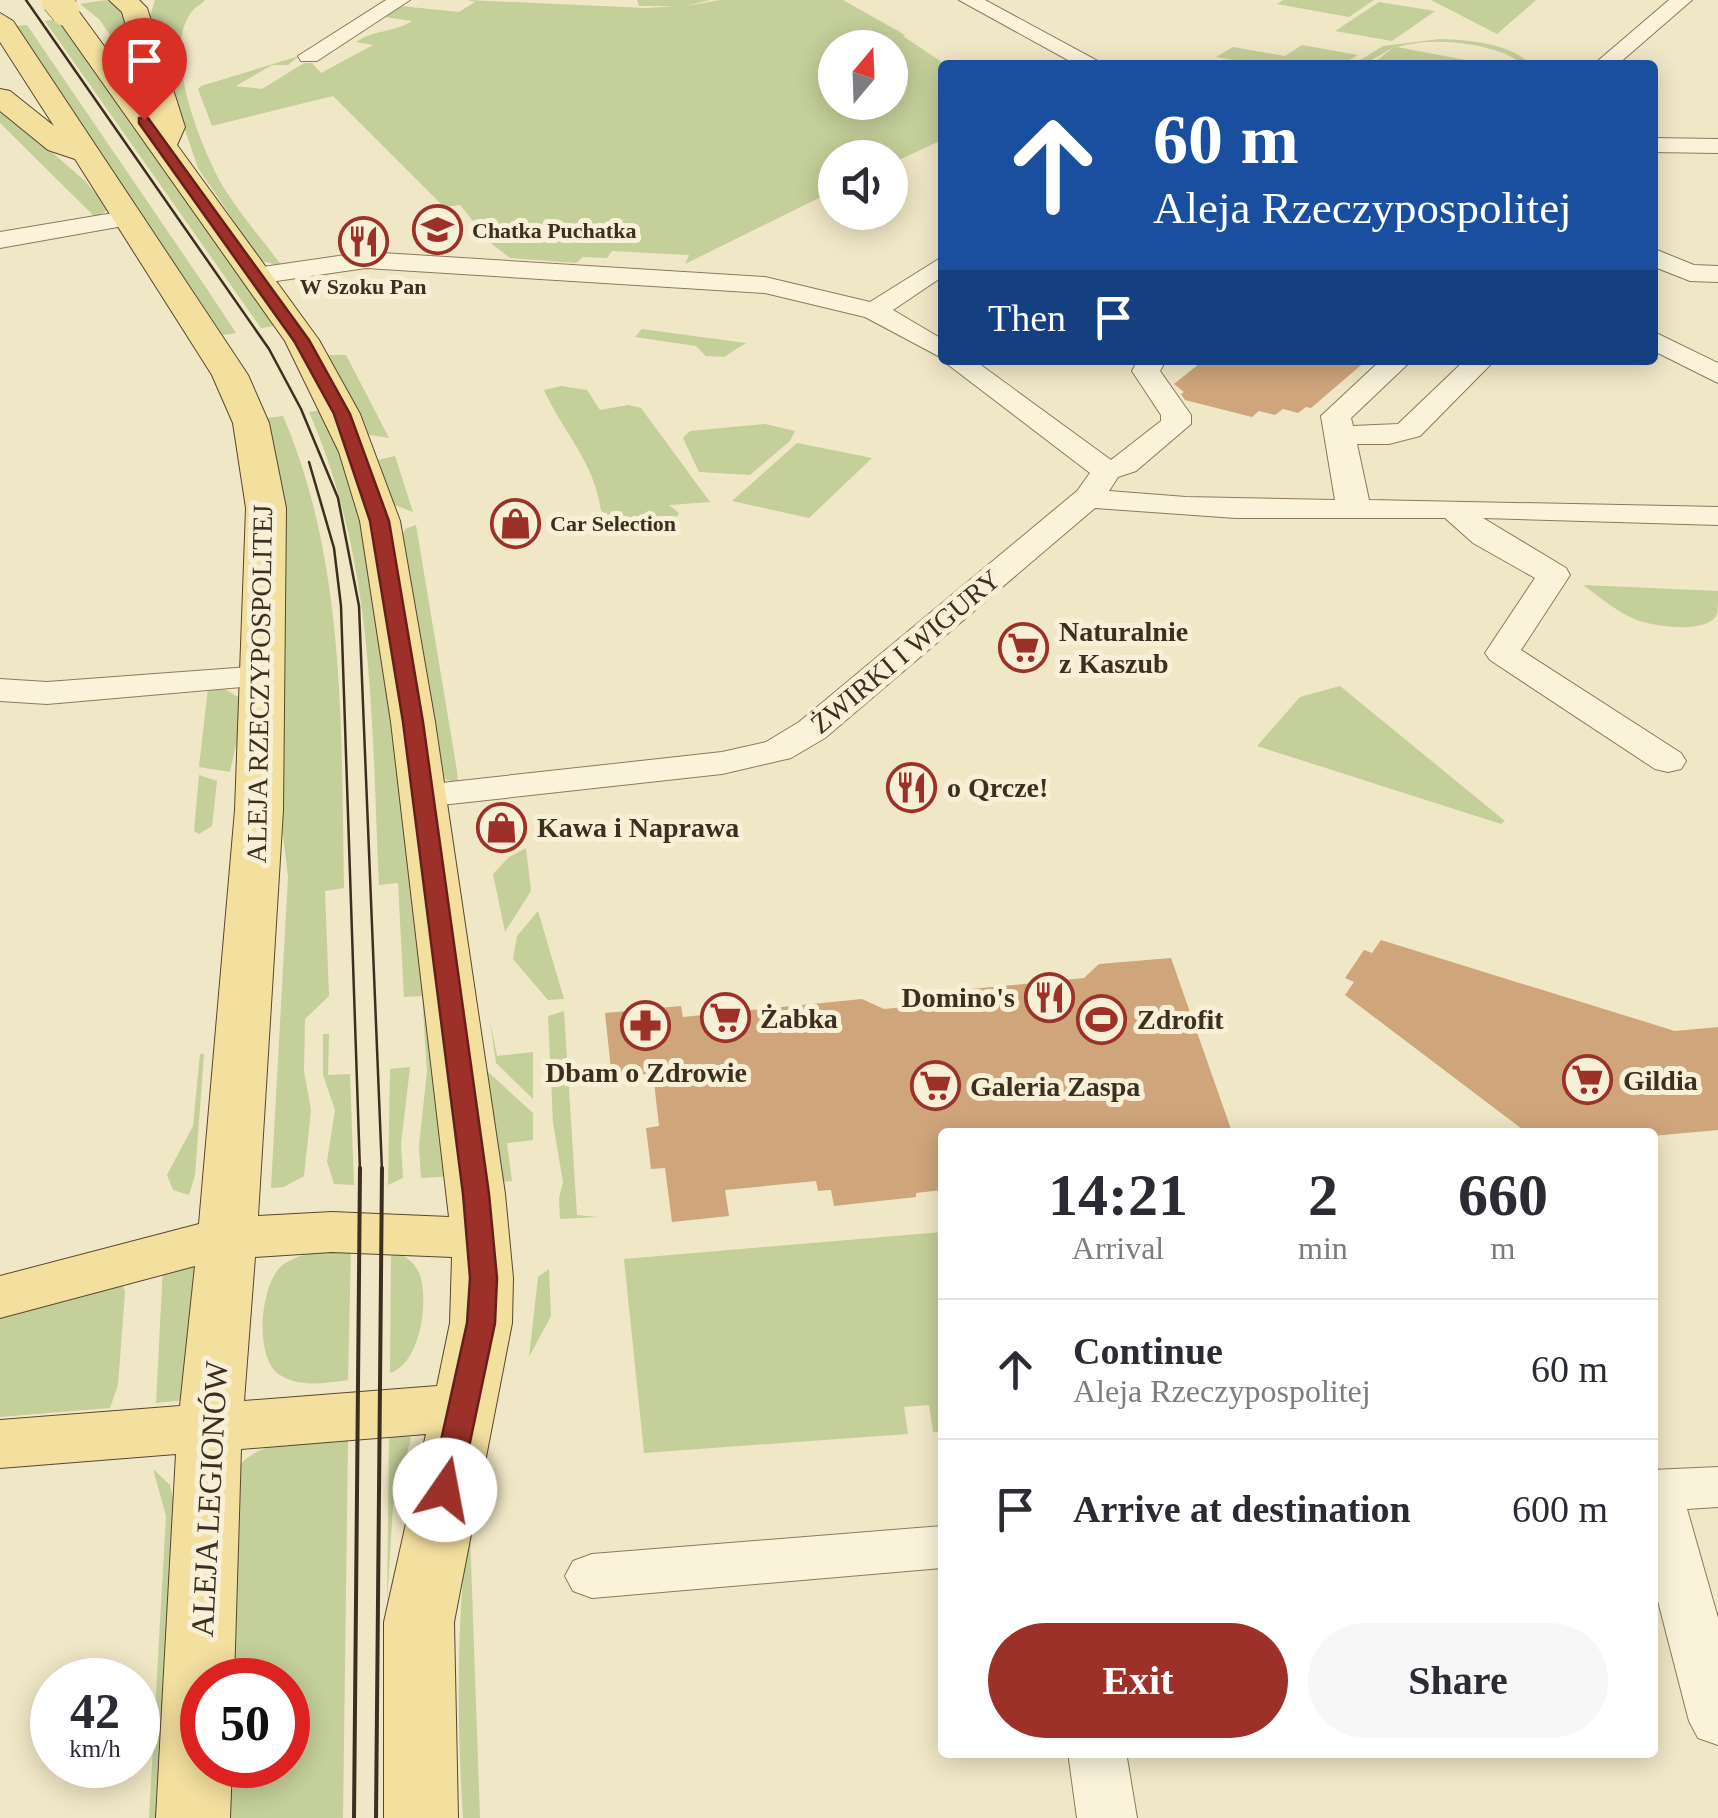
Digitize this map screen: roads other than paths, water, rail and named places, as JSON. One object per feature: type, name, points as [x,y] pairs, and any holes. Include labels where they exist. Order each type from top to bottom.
[{"type":"main road","points":[[134,3],[170,127],[164,149]]},
{"type":"main road","name":"ALEJA RZECZYPOSPOLITEJ","points":[[25,9],[164,149],[302,340],[358,452],[380,521],[422,796],[480,1240]]},
{"type":"main road","name":"ALEJA RZECZYPOSPOLITEJ","points":[[25,9],[93,161],[215,348],[251,423],[266,508],[259,810],[229,1239]]},
{"type":"main road","points":[[0,97],[58,144],[93,161]]},
{"type":"main road","points":[[0,1297],[144,1256],[229,1239],[381,1230],[480,1240],[484,1278],[481,1323],[419,1622],[421,1818]]},
{"type":"main road","name":"ALEJA LEGIONÓW","points":[[193,1818],[210,1426],[229,1239]]},
{"type":"main road","points":[[0,1444],[464,1406]]},
{"type":"street","points":[[309,56],[400,0]]},
{"type":"street","points":[[969,0],[1084,60]]},
{"type":"street","points":[[1610,60],[1682,0]]},
{"type":"street","points":[[1658,144],[1718,146]]},
{"type":"street","points":[[0,240],[131,218]]},
{"type":"street","points":[[1658,259],[1690,272],[1718,274]]},
{"type":"street","points":[[256,276],[332,263],[384,261],[743,284],[798,291],[874,311],[938,348]]},
{"type":"street","points":[[874,311],[938,268]]},
{"type":"street","points":[[1658,341],[1718,374]]},
{"type":"street","points":[[962,365],[1098,484],[1137,503],[1718,516]]},
{"type":"street","name":"ŻWIRKI I WIGURY","points":[[422,796],[722,763],[778,750],[803,738],[1098,484],[1176,424],[1176,415],[1146,371],[1149,365]]},
{"type":"street","points":[[1356,509],[1336,416],[1392,365]]},
{"type":"street","points":[[1337,434],[1389,435],[1409,430],[1476,365]]},
{"type":"street","points":[[1454,510],[1484,536],[1554,575],[1502,654],[1668,761]]},
{"type":"street","points":[[0,659],[1,689],[47,692],[263,677]]},
{"type":"street","points":[[1658,1490],[1718,1487]]},
{"type":"street","points":[[1658,1504],[1718,1721]]},
{"type":"street","points":[[592,1576],[938,1547]]},
{"type":"street","points":[[1098,1758],[1106,1818]]},
{"type":"tram line","points":[[26,0],[269,349],[301,409],[338,498],[359,606],[382,1170]]},
{"type":"tram line","points":[[309,462],[334,548],[341,606],[360,1170]]},
{"type":"tram line","points":[[354,1818],[360,1170]]},
{"type":"tram line","points":[[376,1818],[382,1170]]},
{"type":"place","name":"Chatka Puchatka","points":[[437,230]]},
{"type":"place","name":"W Szoku Pan","points":[[363,242]]},
{"type":"place","name":"Car Selection","points":[[515,523]]},
{"type":"place","name":"Naturalnie z Kaszub","points":[[1024,647]]},
{"type":"place","name":"o Qrcze!","points":[[912,787]]},
{"type":"place","name":"Kawa i Naprawa","points":[[502,827]]},
{"type":"place","name":"Domino's","points":[[1050,997]]},
{"type":"place","name":"Żabka","points":[[725,1018]]},
{"type":"place","name":"Zdrofit","points":[[1102,1019]]},
{"type":"place","name":"Dbam o Zdrowie","points":[[646,1025]]},
{"type":"place","name":"Gildia","points":[[1588,1080]]},
{"type":"place","name":"Galeria Zaspa","points":[[935,1086]]}]
